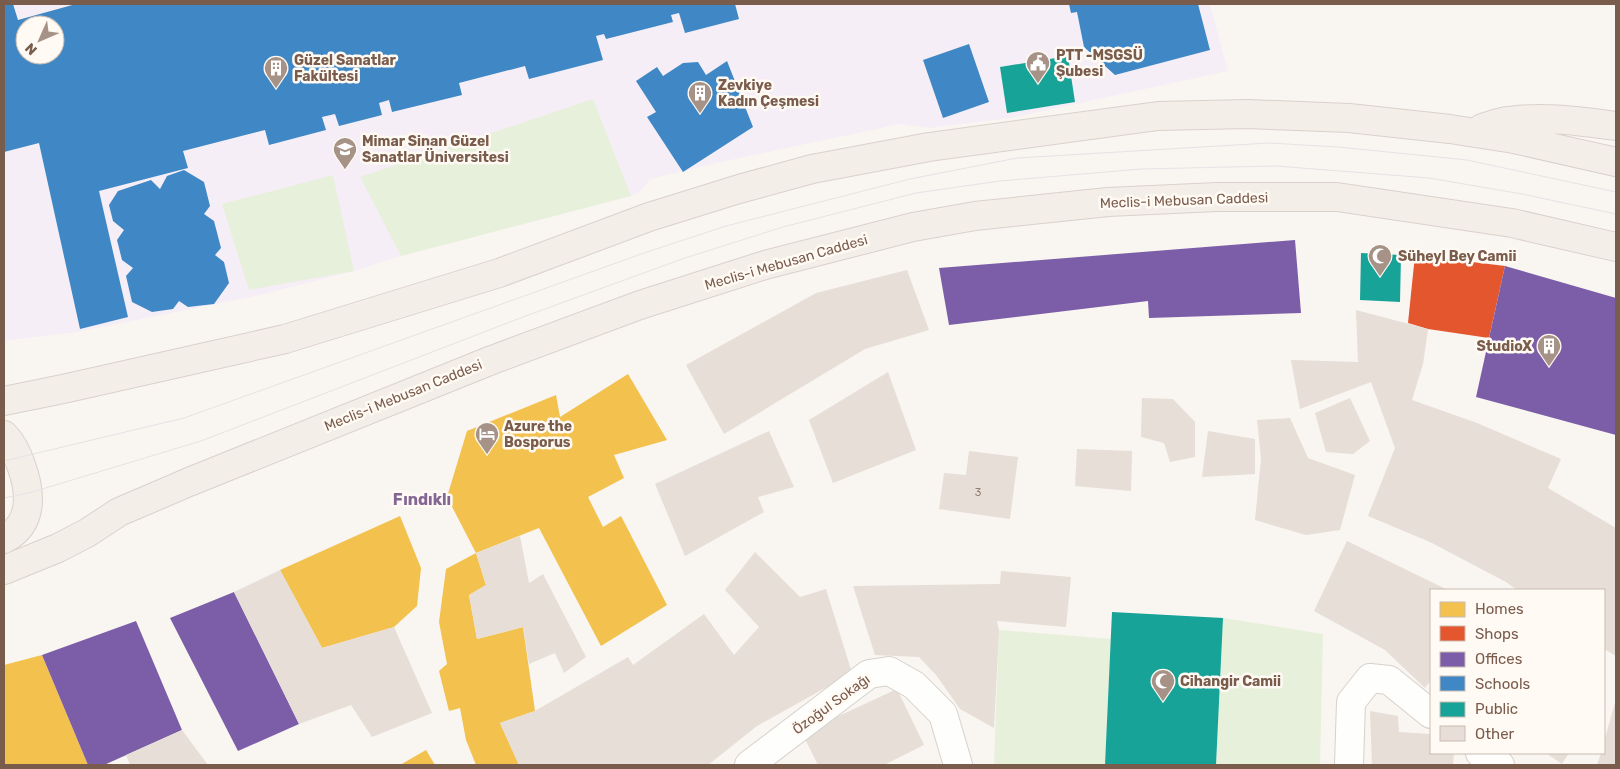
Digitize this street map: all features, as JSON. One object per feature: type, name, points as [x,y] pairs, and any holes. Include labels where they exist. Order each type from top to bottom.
[{"type":"main road","points":[[4,401],[285,339],[499,272],[648,217],[739,188],[812,169],[919,149],[1158,116],[1248,114],[1349,118],[1470,132],[1514,139],[1616,162]]},
{"type":"main road","points":[[1470,132],[1506,121],[1536,118],[1565,119],[1616,126]]},
{"type":"main road","name":"Meclis-i Mebusan Caddesi","points":[[4,570],[58,548],[87,533],[119,512],[501,356],[640,305],[764,265],[913,227],[975,216],[1108,202],[1217,197],[1337,197],[1512,223],[1616,247]]},
{"type":"main road","points":[[4,435],[10,441],[18,458],[29,493],[27,510],[20,526],[9,537],[4,539]]},
{"type":"street","name":"Özoğul Sokağı","points":[[749,765],[869,674],[889,671],[914,685],[943,714],[958,765]]},
{"type":"street","points":[[1348,765],[1351,702],[1370,678],[1389,680],[1430,713]]},
{"type":"street","points":[[1482,754],[1500,765]]},
{"type":"shaded area","name":"Mimar Sinan Güzel Sanatlar Üniversitesi","points":[[4,4],[1210,4],[1228,71],[1010,118],[930,128],[900,124],[721,162],[650,179],[640,192],[631,196],[401,256],[354,271],[260,295],[77,332],[4,341]]},
{"type":"green space","points":[[593,99],[631,196],[401,256],[360,177]]},
{"type":"green space","points":[[333,175],[354,271],[249,290],[222,204]]},
{"type":"green space","points":[[1223,618],[1323,634],[1320,765],[1216,765]]},
{"type":"green space","points":[[999,630],[1111,639],[1105,765],[994,765]]},
{"type":"building: Homes","points":[[628,374],[667,440],[614,455],[624,478],[588,497],[603,527],[621,516],[667,605],[601,646],[539,528],[476,553],[447,497],[467,431],[556,395],[560,417]]},
{"type":"building: Homes","points":[[400,516],[421,568],[417,606],[394,627],[322,648],[280,570]]},
{"type":"building: Homes","points":[[476,553],[486,585],[469,595],[477,639],[523,627],[535,711],[500,723],[519,765],[476,765],[466,740],[460,708],[449,711],[439,671],[447,664],[439,622],[446,569]]},
{"type":"building: Homes","points":[[42,655],[88,765],[4,765],[4,665]]},
{"type":"building: Homes","points":[[426,750],[435,765],[400,765]]},
{"type":"building: Shops","points":[[1415,255],[1505,266],[1489,338],[1428,329],[1408,323]]},
{"type":"building: Offices","points":[[1295,240],[1301,313],[1149,318],[1148,301],[949,325],[939,268]]},
{"type":"building: Offices","name":"StudioX","points":[[1505,266],[1616,298],[1616,435],[1476,397]]},
{"type":"building: Offices","points":[[234,592],[299,724],[238,751],[170,618]]},
{"type":"building: Offices","points":[[136,621],[182,730],[104,765],[88,765],[42,655]]},
{"type":"building: Schools","name":"Güzel Sanatlar Fakültesi","points":[[4,4],[13,4],[16,15],[15,65],[65,65],[65,15],[36,15],[76,4],[735,4],[739,19],[685,33],[679,13],[671,15],[673,22],[606,39],[604,34],[596,36],[603,60],[529,79],[525,66],[459,83],[462,95],[392,112],[389,100],[379,103],[382,115],[339,126],[335,114],[322,117],[326,130],[269,145],[265,130],[183,151],[188,168],[99,191],[128,317],[80,329],[39,143],[4,152]]},
{"type":"building: Schools","points":[[1069,4],[1198,4],[1210,50],[1115,75],[1084,47],[1077,12],[1071,13]]},
{"type":"building: Schools","points":[[969,44],[989,102],[943,118],[923,60]]},
{"type":"building: Schools","name":"Zevkiye Kadın Çeşmesi","points":[[727,61],[753,127],[683,172],[647,117],[656,112],[636,81],[657,67],[663,76],[683,63],[698,62],[706,75]]},
{"type":"building: Schools","points":[[184,170],[204,182],[210,206],[204,214],[214,221],[221,248],[215,255],[224,262],[229,283],[214,304],[188,307],[179,301],[173,309],[152,312],[132,302],[126,276],[133,268],[122,260],[117,240],[124,230],[113,221],[109,205],[118,191],[151,180],[160,189],[167,176]]},
{"type":"building: Public","name":"PTT -MSGSÜ Şubesi","points":[[1068,56],[1075,102],[1007,113],[1000,67]]},
{"type":"building: Public","name":"Süheyl Bey Camii","points":[[1361,253],[1401,255],[1400,302],[1360,300]]},
{"type":"building: Public","name":"Cihangir Camii","points":[[1112,612],[1223,618],[1216,765],[1105,765]]},
{"type":"building: Other","points":[[907,270],[929,330],[865,349],[724,434],[686,365],[816,293]]},
{"type":"building: Other","points":[[1356,310],[1428,329],[1423,364],[1412,400],[1477,423],[1561,459],[1548,488],[1616,528],[1616,656],[1605,650],[1605,589],[1516,589],[1506,582],[1430,542],[1368,516],[1395,448],[1371,382],[1300,409],[1291,360],[1358,362]]},
{"type":"building: Other","points":[[888,372],[916,450],[833,483],[809,420]]},
{"type":"building: Other","points":[[1142,398],[1173,399],[1195,422],[1195,457],[1170,462],[1164,443],[1141,437]]},
{"type":"building: Other","points":[[1350,398],[1370,441],[1353,454],[1326,452],[1315,413]]},
{"type":"building: Other","points":[[1290,418],[1308,458],[1355,475],[1340,530],[1306,535],[1255,520],[1261,459],[1257,420]]},
{"type":"building: Other","points":[[769,431],[794,487],[758,497],[764,512],[685,556],[655,484]]},
{"type":"building: Other","points":[[1208,431],[1255,439],[1255,474],[1202,477]]},
{"type":"building: Other","points":[[1077,449],[1132,451],[1131,491],[1075,486]]},
{"type":"building: Other","points":[[969,451],[1018,457],[1010,519],[939,509],[944,473],[966,475]]},
{"type":"building: Other","points":[[520,536],[529,583],[543,574],[586,657],[564,673],[555,653],[529,664],[523,627],[477,639],[469,595],[486,585],[476,553]]},
{"type":"building: Other","points":[[1347,541],[1446,589],[1430,589],[1430,681],[1425,688],[1385,650],[1314,611]]},
{"type":"building: Other","points":[[755,552],[800,597],[826,589],[852,673],[757,726],[708,765],[519,765],[500,723],[535,711],[628,657],[633,665],[704,614],[734,655],[759,627],[725,590]]},
{"type":"building: Other","points":[[280,570],[322,648],[394,627],[432,713],[372,737],[351,705],[299,724],[234,592]]},
{"type":"building: Other","points":[[1001,571],[1071,577],[1066,627],[997,621],[999,630],[994,728],[960,709],[936,675],[919,657],[875,655],[853,586],[1000,584]]},
{"type":"building: Other","points":[[897,689],[924,745],[884,765],[818,765],[802,733]]},
{"type":"building: Other","points":[[1616,699],[1616,765],[1597,765],[1601,754],[1605,754],[1605,738]]},
{"type":"building: Other","points":[[1370,711],[1398,716],[1399,732],[1430,734],[1430,754],[1454,754],[1453,765],[1372,765]]},
{"type":"building: Other","points":[[182,730],[208,765],[130,765],[126,755]]},
{"type":"building: Other","points":[[1547,754],[1568,754],[1562,764]]},
{"type":"tram line","points":[[4,461],[184,418],[644,253],[726,226],[910,179],[1017,158],[1269,143],[1338,147],[1467,160],[1616,192]]},
{"type":"tram line","points":[[4,498],[29,493],[201,441],[523,317],[682,259],[783,227],[916,193],[1000,181],[1141,169],[1276,166],[1429,178],[1522,194],[1616,214]]},
{"type":"place","name":"PTT -MSGSÜ Şubesi","points":[[1038,84]]},
{"type":"place","name":"Güzel Sanatlar Fakültesi","points":[[276,89]]},
{"type":"place","name":"Zevkiye Kadın Çeşmesi","points":[[700,114]]},
{"type":"place","name":"Mimar Sinan Güzel Sanatlar Üniversitesi","points":[[345,170]]},
{"type":"place","name":"Süheyl Bey Camii","points":[[1380,277]]},
{"type":"place","name":"StudioX","points":[[1549,367]]},
{"type":"place","name":"Azure the Bosporus","points":[[487,455]]},
{"type":"place","name":"Cihangir Camii","points":[[1163,702]]},
{"type":"district","name":"Fındıklı","points":[[422,499]]}]
